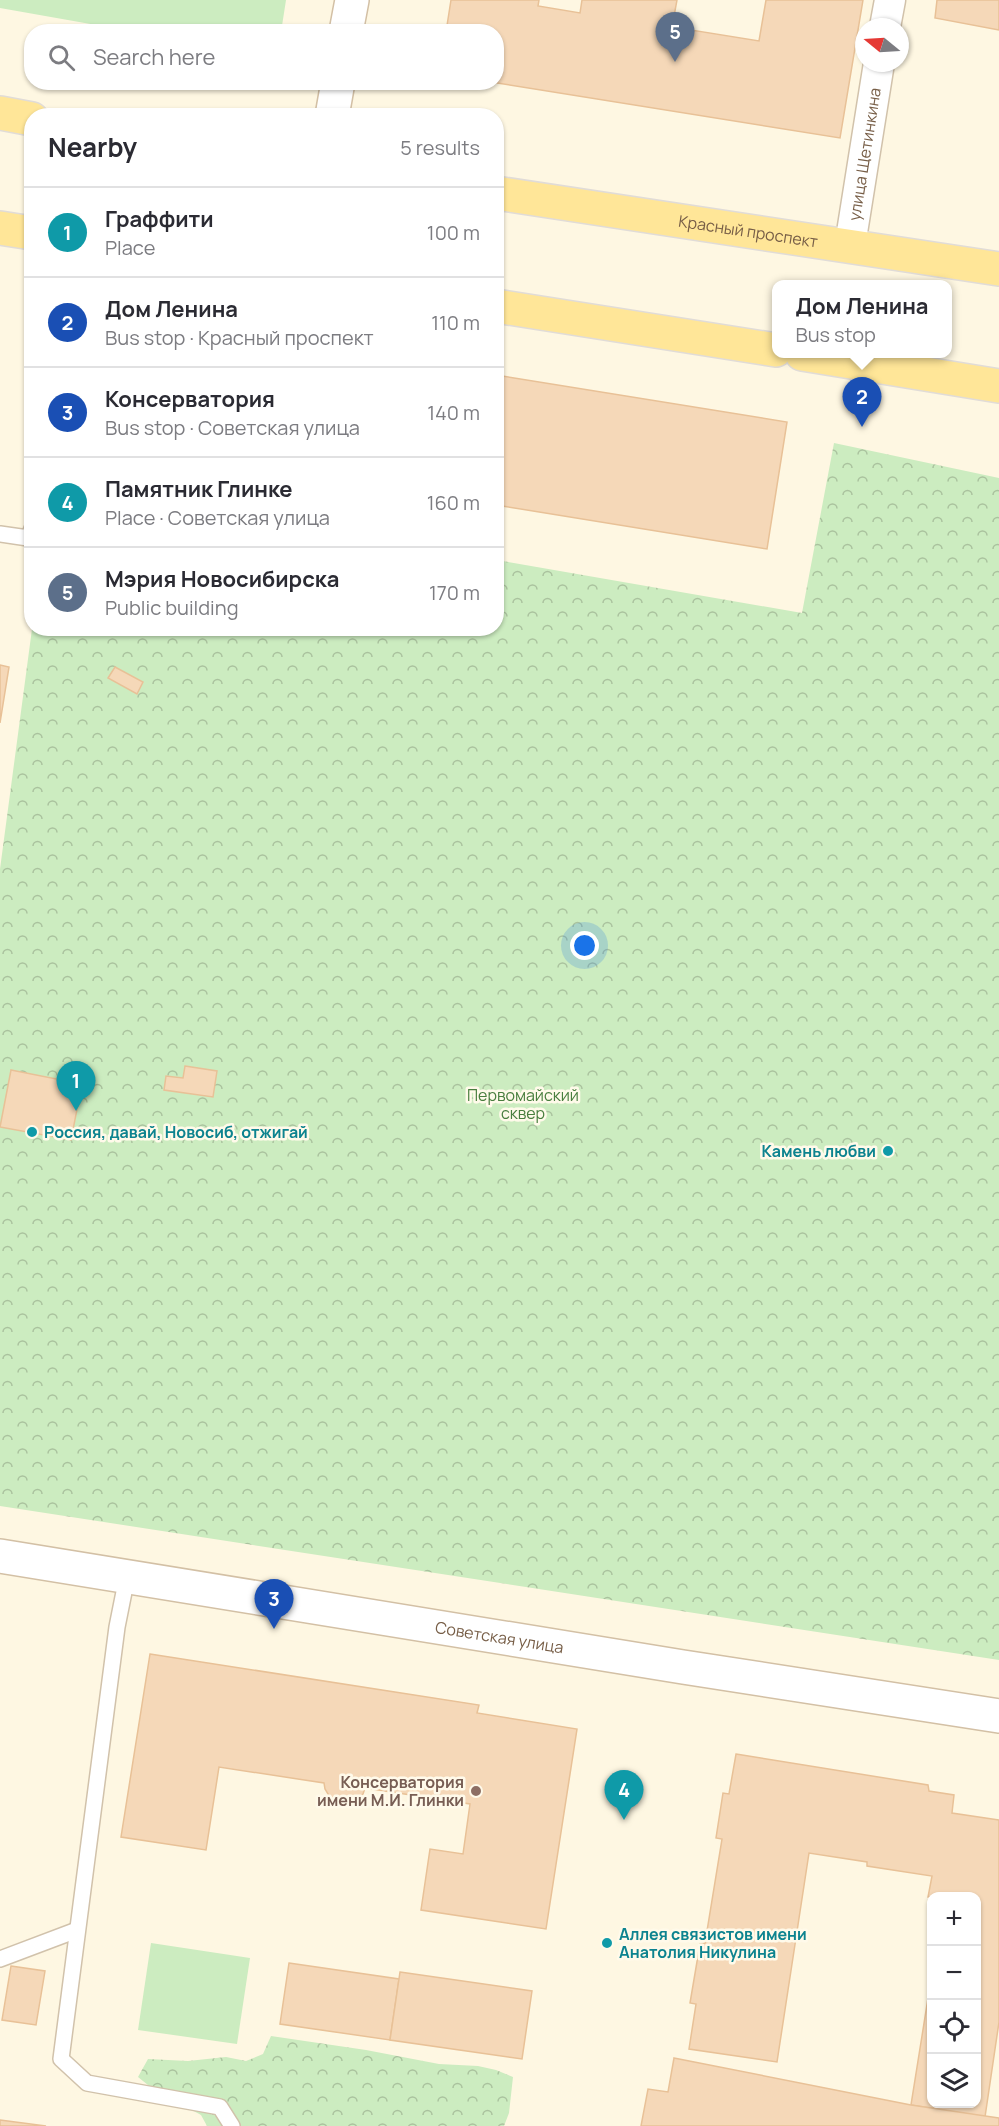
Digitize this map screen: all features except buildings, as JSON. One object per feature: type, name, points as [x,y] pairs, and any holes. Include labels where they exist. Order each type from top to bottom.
[{"type":"main road","points":[[0,113],[24,118]]},
{"type":"main road","points":[[0,124],[24,125]]},
{"type":"main road","name":"Красный проспект","points":[[504,194],[999,269]]},
{"type":"main road","points":[[0,228],[24,232]]},
{"type":"main road","points":[[504,307],[772,349]]},
{"type":"main road","points":[[827,358],[999,386]]},
{"type":"street","points":[[348,24],[352,0]]},
{"type":"street","points":[[887,18],[890,0]]},
{"type":"street","name":"улица Щетинкина","points":[[850,245],[878,72]]},
{"type":"street","points":[[333,108],[337,90]]},
{"type":"street","name":"Советская улица","points":[[0,1556],[683,1668],[999,1716]]},
{"type":"lane","points":[[0,534],[24,537]]},
{"type":"lane","points":[[126,1577],[117,1627],[61,2059],[87,2083],[219,2107],[232,2126]]},
{"type":"lane","points":[[0,1959],[77,1930]]},
{"type":"green space","points":[[0,0],[286,0],[282,24],[90,24],[0,8]]},
{"type":"green space","name":"Первомайский сквер","points":[[834,443],[999,478],[999,1660],[0,1506],[0,869],[31,636],[504,636],[504,561],[802,613]]},
{"type":"green space","points":[[151,1943],[250,1958],[237,2044],[138,2030]]},
{"type":"green space","points":[[271,2036],[366,2050],[439,2064],[478,2066],[496,2070],[513,2077],[509,2113],[504,2126],[207,2126],[201,2115],[153,2089],[138,2077],[148,2059],[188,2061],[226,2057],[246,2061],[263,2054]]},
{"type":"place","name":"Мэрия Новосибирска","points":[[675,62]]},
{"type":"place","name":"Дом Ленина","points":[[862,427]]},
{"type":"place","name":"Граффити","points":[[76,1111]]},
{"type":"place","name":"Россия, давай, Новосиб, отжигай","points":[[32,1132]]},
{"type":"place","name":"Камень любви","points":[[888,1151]]},
{"type":"place","name":"Консерватория","points":[[274,1629]]},
{"type":"place","name":"Консерватория имени М.И. Глинки","points":[[476,1791]]},
{"type":"place","name":"Памятник Глинке","points":[[624,1820]]},
{"type":"place","name":"Аллея связистов имени Анатолия Никулина","points":[[607,1943]]}]
